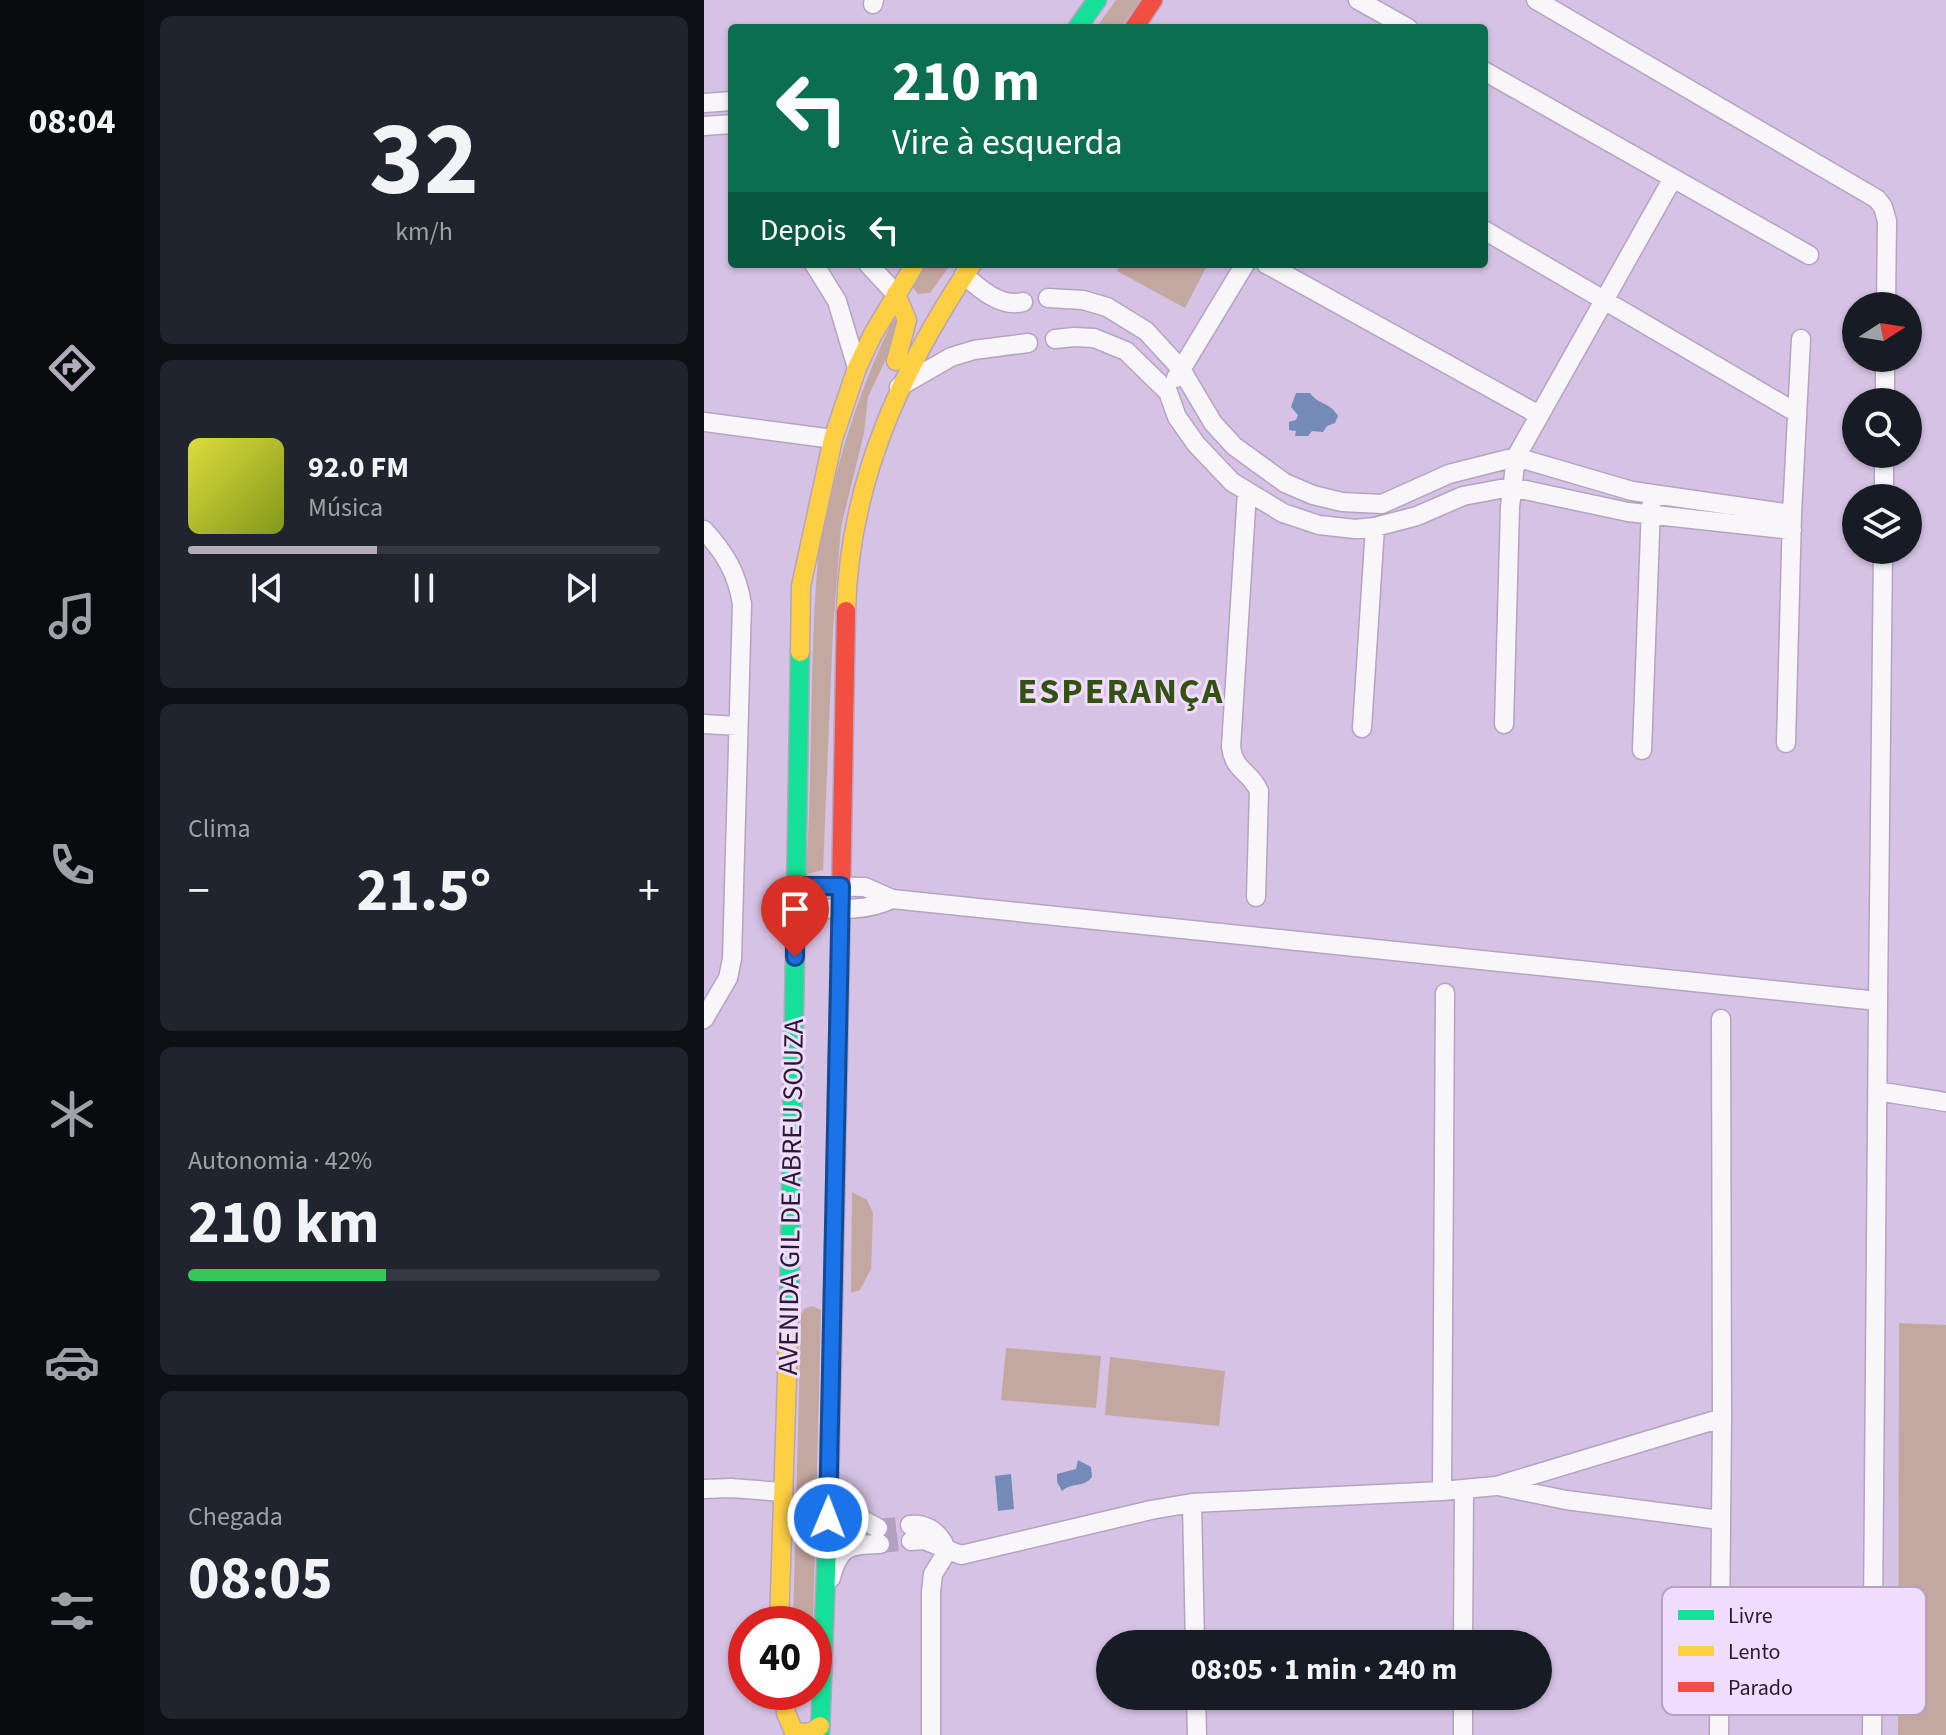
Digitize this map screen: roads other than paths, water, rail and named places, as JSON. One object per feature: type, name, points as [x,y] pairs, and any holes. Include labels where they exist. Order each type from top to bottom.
[{"type":"street","points":[[1080,24],[1097,0]]},
{"type":"street","points":[[1137,24],[1153,0]]},
{"type":"street","points":[[1358,0],[1388,23]]},
{"type":"street","points":[[1536,0],[1877,199],[1887,221],[1886,292]]},
{"type":"street","points":[[1488,73],[1809,255]]},
{"type":"street","points":[[704,103],[728,101]]},
{"type":"street","points":[[704,126],[728,124]]},
{"type":"street","points":[[1504,724],[1511,487],[1516,457],[1673,178]]},
{"type":"street","points":[[1488,232],[1797,413]]},
{"type":"street","points":[[816,268],[837,301],[857,368]]},
{"type":"street","points":[[872,268],[896,294],[909,318],[896,363],[899,387],[951,357],[1028,343]]},
{"type":"street","name":"AVENIDA GIL DE ABREU SOUZA","points":[[779,1606],[789,1300],[801,586],[833,439],[857,368],[912,268]]},
{"type":"street","points":[[1168,392],[1243,268]]},
{"type":"street","points":[[1273,268],[1539,415]]},
{"type":"street","points":[[968,269],[1009,305],[1023,302]]},
{"type":"street","name":"AVENIDA GIL DE ABREU SOUZA","points":[[820,1731],[829,1491],[847,586],[870,461],[922,338],[968,269]]},
{"type":"street","points":[[1048,298],[1083,300],[1107,307],[1146,331],[1181,369],[1213,423],[1234,446],[1285,483],[1313,495],[1342,502],[1382,504],[1449,474],[1516,457],[1653,495],[1792,522]]},
{"type":"street","points":[[1055,339],[1084,337],[1114,344],[1134,357],[1168,392],[1177,417],[1214,465],[1247,492],[1283,513],[1319,525],[1355,529],[1375,527],[1417,516],[1463,496],[1511,487],[1650,515],[1792,522]]},
{"type":"street","points":[[1786,743],[1801,339]]},
{"type":"street","points":[[704,422],[833,439]]},
{"type":"street","points":[[1247,492],[1231,747],[1237,768],[1254,779],[1259,791],[1256,897]]},
{"type":"street","points":[[1642,750],[1653,495]]},
{"type":"street","points":[[1362,728],[1375,527]]},
{"type":"street","points":[[704,1019],[724,988],[732,959],[740,593],[731,565],[706,532]]},
{"type":"street","points":[[1873,1587],[1883,564]]},
{"type":"street","points":[[704,724],[738,726]]},
{"type":"street","points":[[795,886],[865,887],[892,899],[1878,1001]]},
{"type":"street","points":[[795,907],[870,908],[892,899]]},
{"type":"street","points":[[1442,1491],[1445,993]]},
{"type":"street","points":[[1720,1587],[1721,1019]]},
{"type":"street","points":[[1877,1091],[1946,1102]]},
{"type":"street","points":[[910,1533],[954,1554],[967,1554],[1192,1503],[1496,1486],[1722,1418]]},
{"type":"street","points":[[1496,1486],[1566,1500],[1720,1520]]},
{"type":"street","points":[[704,1489],[782,1492]]},
{"type":"street","points":[[1463,1630],[1464,1489]]},
{"type":"street","points":[[825,1600],[833,1570],[844,1550],[879,1536],[829,1491]]},
{"type":"street","points":[[1192,1503],[1195,1630]]},
{"type":"street","points":[[931,1735],[932,1583],[933,1574],[948,1550]]},
{"type":"street","points":[[776,1735],[777,1710]]},
{"type":"street","points":[[786,1710],[794,1732],[820,1731]]},
{"type":"street","points":[[1196,1710],[1197,1735]]},
{"type":"street","points":[[1463,1710],[1463,1735]]},
{"type":"street","points":[[1719,1715],[1719,1735]]},
{"type":"street","points":[[1872,1715],[1872,1735]]},
{"type":"water","points":[[1296,393],[1310,393],[1331,408],[1338,416],[1335,423],[1323,432],[1312,431],[1308,436],[1295,436],[1296,431],[1289,430],[1289,422],[1296,420],[1298,415],[1291,407]]},
{"type":"water","points":[[1078,1460],[1091,1467],[1092,1477],[1085,1483],[1062,1491],[1057,1474],[1076,1469]]},
{"type":"water","points":[[1011,1474],[1014,1509],[998,1511],[995,1476]]},
{"type":"tunnel","points":[[878,1528],[910,1525]]},
{"type":"tunnel","points":[[880,1544],[911,1541]]},
{"type":"district","name":"ESPERANÇA","points":[[1121,690]]}]
